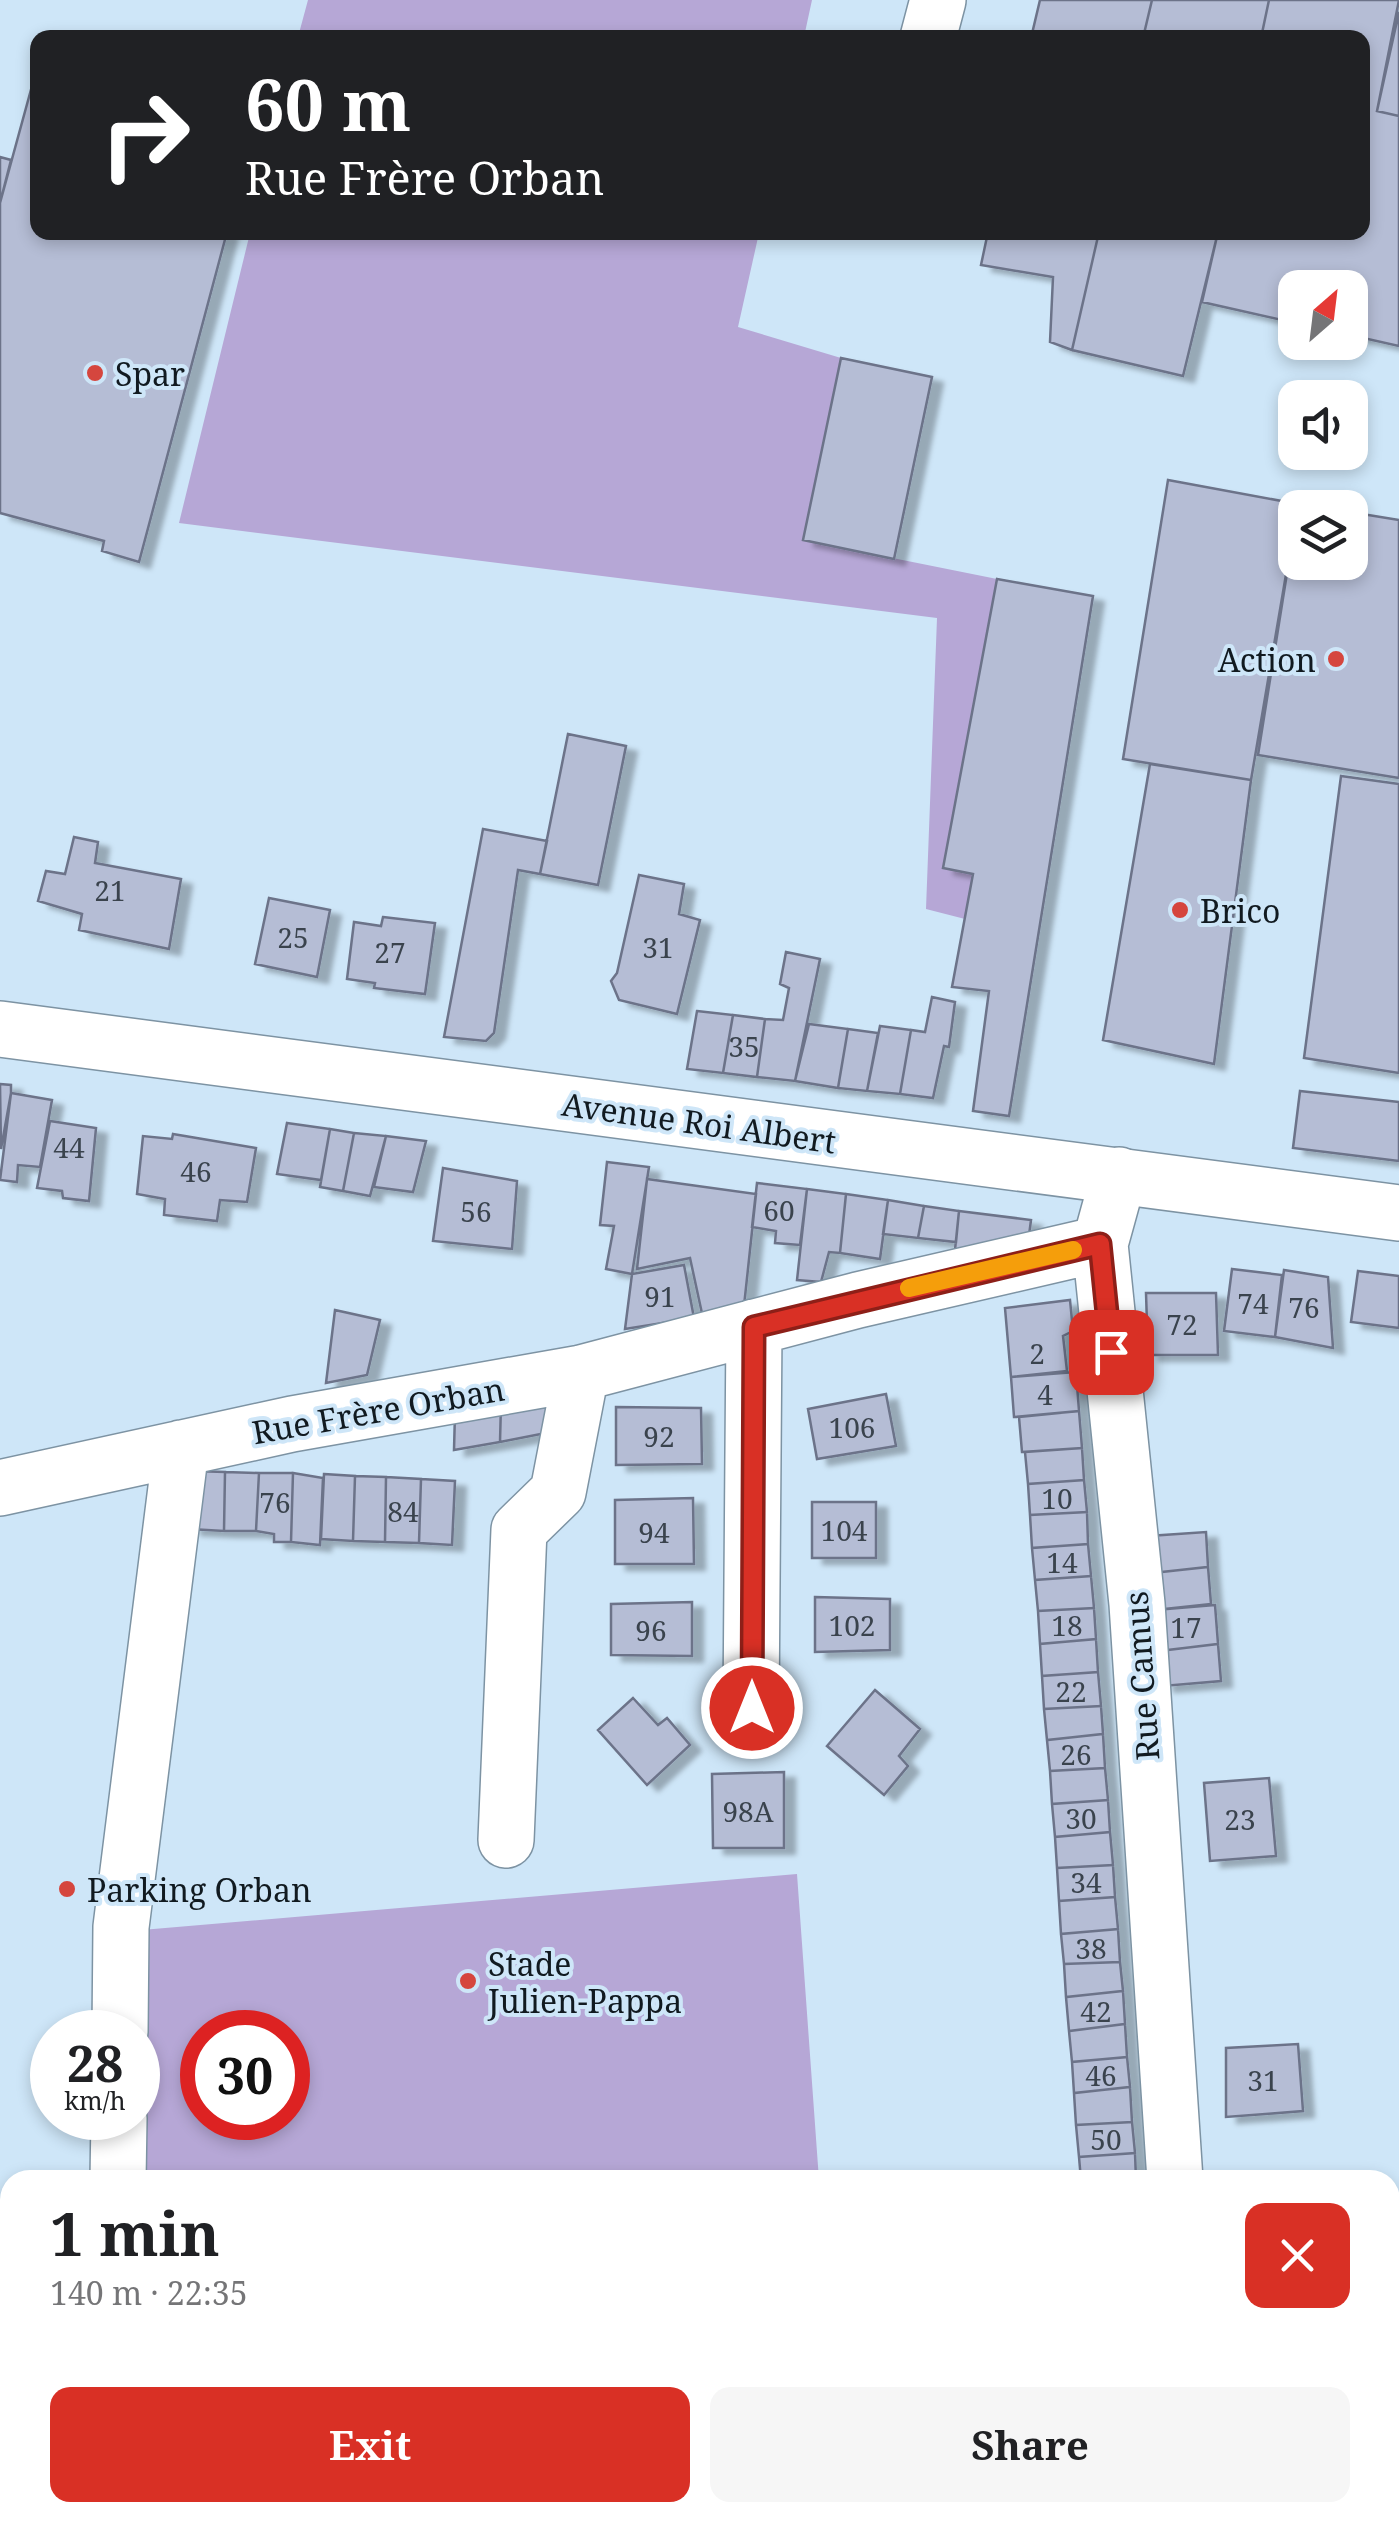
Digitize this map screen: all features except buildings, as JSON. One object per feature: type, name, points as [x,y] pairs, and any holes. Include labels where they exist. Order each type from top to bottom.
[{"type":"street","points":[[930,30],[938,0]]},
{"type":"street","name":"Avenue Roi Albert","points":[[0,1029],[1399,1213]]},
{"type":"street","name":"Rue Camus","points":[[1119,1175],[1100,1244],[1137,1604],[1174,2170]]},
{"type":"street","name":"Rue Frère Orban","points":[[0,1488],[292,1424],[582,1373],[754,1327],[1100,1244]]},
{"type":"street","points":[[752,1708],[754,1327]]},
{"type":"street","points":[[506,1840],[518,1530],[558,1492],[582,1373]]},
{"type":"street","points":[[120,2010],[121,1927],[181,1448]]},
{"type":"street","points":[[118,2140],[118,2170]]},
{"type":"shaded area","points":[[308,0],[812,0],[806,30],[300,30]]},
{"type":"shaded area","points":[[248,240],[757,240],[738,327],[841,358],[803,540],[997,579],[943,867],[973,874],[965,919],[926,909],[937,618],[179,523]]},
{"type":"shaded area","name":"Stade Julien-Pappa","points":[[797,1874],[818,2170],[140,2170],[138,2140],[160,2140],[160,2010],[133,2010],[130,1931]]},
{"type":"slow traffic","points":[[909,1288],[1073,1250]]},
{"type":"place","name":"Spar","points":[[95,373]]},
{"type":"place","name":"Action","points":[[1336,659]]},
{"type":"place","name":"Brico","points":[[1180,910]]},
{"type":"place","name":"Parking Orban","points":[[67,1889]]},
{"type":"place","name":"Stade Julien-Pappa","points":[[468,1981]]},
{"type":"route","points":[[752,1708],[754,1327],[1100,1244],[1111,1352]]}]
